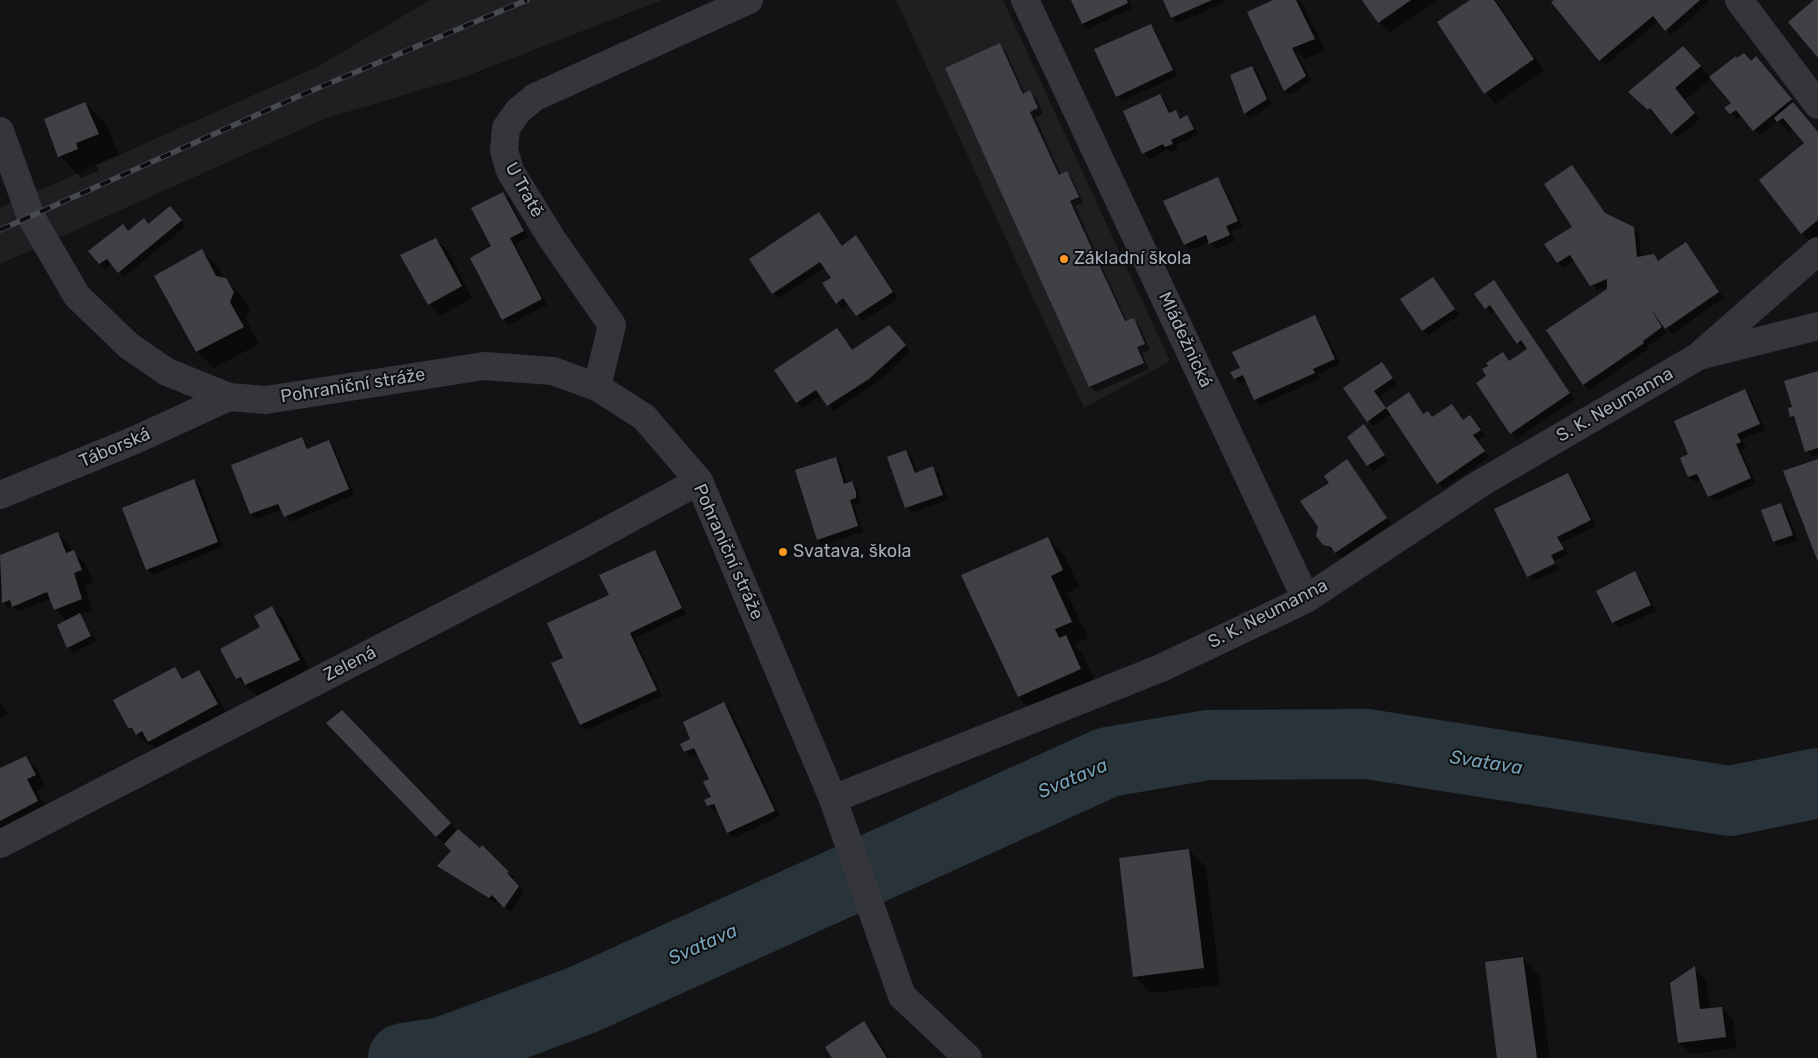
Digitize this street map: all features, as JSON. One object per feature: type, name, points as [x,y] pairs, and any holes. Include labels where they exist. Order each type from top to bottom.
[{"type":"street","name":"U Tratě","points":[[597,387],[612,325],[552,239],[510,171],[504,150],[506,128],[518,111],[535,97],[749,0]]},
{"type":"street","name":"Mládežnická","points":[[1025,0],[1306,599]]},
{"type":"street","points":[[1739,0],[1818,105]]},
{"type":"street","name":"Pohraniční stráže","points":[[0,130],[31,217],[77,296],[130,346],[167,372],[229,397],[266,400],[484,366],[553,371],[597,387],[644,417],[699,481],[833,799],[902,996],[968,1058]]},
{"type":"street","name":"S. K. Neumanna","points":[[833,799],[1160,668],[1306,599],[1481,483],[1699,356],[1818,251]]},
{"type":"street","name":"S. K. Neumanna","points":[[1699,356],[1818,326]]},
{"type":"street","name":"Táborská","points":[[0,495],[135,440],[229,397]]},
{"type":"street","name":"Zelená","points":[[0,844],[579,546],[699,481]]},
{"type":"shaded area","points":[[430,0],[662,0],[464,77],[324,119],[0,264],[0,208],[319,66]]},
{"type":"shaded area","points":[[896,0],[1003,0],[1170,361],[1084,408]]},
{"type":"building","points":[[1071,0],[1127,0],[1128,3],[1082,24]]},
{"type":"building","points":[[1163,0],[1212,0],[1171,18]]},
{"type":"building","points":[[1273,0],[1296,0],[1315,39],[1292,48],[1306,76],[1284,91],[1247,12]]},
{"type":"building","points":[[1362,0],[1411,0],[1378,23]]},
{"type":"building","points":[[1470,0],[1494,0],[1534,59],[1484,94],[1437,22]]},
{"type":"building","points":[[1554,0],[1700,0],[1665,31],[1653,16],[1599,61],[1551,2]]},
{"type":"building","points":[[1814,0],[1818,0],[1818,58],[1788,22]]},
{"type":"building","points":[[1151,24],[1173,70],[1116,97],[1094,49]]},
{"type":"building","name":"Základní škola","points":[[1000,43],[1023,94],[1030,90],[1038,108],[1030,112],[1059,175],[1067,171],[1079,197],[1070,201],[1125,321],[1134,318],[1145,344],[1137,347],[1144,363],[1089,387],[945,68]]},
{"type":"building","points":[[1683,46],[1701,66],[1675,88],[1695,113],[1671,134],[1650,108],[1648,110],[1628,92]]},
{"type":"building","points":[[1744,53],[1751,61],[1756,56],[1792,99],[1753,131],[1736,110],[1730,114],[1724,108],[1731,103],[1709,77],[1736,56],[1737,58]]},
{"type":"building","points":[[1252,66],[1267,99],[1244,114],[1230,75]]},
{"type":"building","points":[[1160,94],[1169,113],[1176,110],[1180,119],[1187,115],[1194,129],[1171,140],[1173,144],[1165,147],[1163,144],[1142,154],[1123,111]]},
{"type":"building","points":[[85,102],[99,134],[76,143],[78,149],[58,157],[44,119]]},
{"type":"building","points":[[1793,102],[1818,132],[1818,220],[1801,234],[1759,180],[1804,143],[1783,118],[1777,122],[1774,118]]},
{"type":"building","points":[[1572,165],[1605,213],[1634,227],[1637,257],[1654,254],[1658,261],[1686,242],[1719,292],[1665,329],[1650,308],[1662,327],[1643,341],[1644,343],[1583,385],[1546,330],[1607,289],[1607,279],[1590,286],[1570,255],[1557,263],[1544,244],[1572,227],[1544,184]]},
{"type":"building","points":[[1218,177],[1238,221],[1226,226],[1230,235],[1209,244],[1206,235],[1184,245],[1163,201]]},
{"type":"building","points":[[503,192],[524,231],[510,238],[542,299],[502,320],[470,258],[491,246],[471,208]]},
{"type":"building","points":[[170,206],[182,220],[118,273],[107,259],[99,264],[88,251],[123,224],[128,231],[144,218],[148,224]]},
{"type":"building","points":[[819,212],[842,246],[856,235],[893,292],[856,316],[843,298],[836,304],[822,283],[831,278],[820,262],[772,294],[749,259]]},
{"type":"building","points":[[436,238],[462,286],[428,305],[400,255]]},
{"type":"building","points":[[202,249],[216,276],[226,278],[234,292],[230,302],[244,327],[196,352],[154,276]]},
{"type":"building","points":[[1433,277],[1455,309],[1422,331],[1400,299]]},
{"type":"building","points":[[1494,280],[1570,393],[1510,434],[1476,383],[1486,376],[1482,369],[1488,366],[1486,363],[1503,352],[1509,361],[1527,349],[1521,340],[1517,344],[1490,305],[1485,309],[1474,294]]},
{"type":"building","points":[[1315,315],[1335,359],[1313,369],[1315,373],[1254,400],[1243,375],[1234,379],[1230,372],[1240,368],[1232,352]]},
{"type":"building","points":[[889,325],[906,345],[869,379],[827,406],[816,390],[796,403],[774,370],[837,328],[852,350]]},
{"type":"building","points":[[1382,362],[1393,378],[1374,391],[1386,408],[1367,422],[1343,388]]},
{"type":"building","points":[[1818,371],[1818,448],[1805,452],[1794,416],[1790,417],[1788,408],[1792,407],[1784,381]]},
{"type":"building","points":[[1745,389],[1760,424],[1737,434],[1741,442],[1736,444],[1751,478],[1708,497],[1697,474],[1688,477],[1680,458],[1688,454],[1674,421]]},
{"type":"building","points":[[1409,392],[1423,414],[1428,411],[1432,417],[1452,404],[1463,420],[1470,415],[1481,430],[1473,435],[1485,451],[1437,484],[1386,408]]},
{"type":"building","points":[[1364,424],[1385,455],[1367,466],[1347,437]]},
{"type":"building","points":[[302,437],[307,449],[329,440],[349,489],[284,517],[278,504],[250,514],[231,465]]},
{"type":"building","points":[[906,450],[915,473],[933,466],[943,495],[905,508],[887,457]]},
{"type":"building","points":[[836,457],[844,484],[852,481],[856,492],[856,498],[850,500],[858,526],[817,540],[795,470]]},
{"type":"building","points":[[1347,459],[1387,518],[1335,553],[1331,547],[1323,545],[1316,536],[1318,527],[1300,501],[1329,483],[1324,476]]},
{"type":"building","points":[[1818,459],[1818,562],[1783,471]]},
{"type":"building","points":[[1568,473],[1591,520],[1557,537],[1564,549],[1551,555],[1555,563],[1527,577],[1494,509]]},
{"type":"building","points":[[194,479],[218,542],[146,570],[122,508]]},
{"type":"building","points":[[1781,503],[1793,535],[1773,542],[1761,510]]},
{"type":"building","points":[[58,532],[66,553],[74,550],[82,570],[74,573],[82,599],[54,610],[47,592],[12,607],[10,600],[2,603],[0,555]]},
{"type":"building","points":[[1048,537],[1063,570],[1051,576],[1072,622],[1055,629],[1059,638],[1066,635],[1081,669],[1018,697],[961,575]]},
{"type":"building","points":[[655,550],[682,608],[630,633],[657,690],[580,725],[551,663],[563,658],[547,623],[609,595],[599,575]]},
{"type":"building","points":[[1635,571],[1651,605],[1612,623],[1596,591]]},
{"type":"building","points":[[272,606],[300,660],[245,685],[241,677],[236,679],[220,649],[260,627],[254,616]]},
{"type":"building","points":[[80,613],[91,636],[67,648],[57,625]]},
{"type":"building","points":[[175,667],[182,679],[199,670],[218,704],[148,742],[142,731],[136,735],[132,728],[128,728],[113,700]]},
{"type":"building","points":[[724,702],[775,811],[727,833],[714,804],[707,806],[704,800],[711,797],[703,782],[709,779],[694,748],[684,752],[680,744],[690,739],[683,722]]},
{"type":"building","points":[[342,710],[451,823],[436,837],[326,723]]},
{"type":"building","points":[[26,756],[36,775],[27,779],[38,801],[0,821],[0,768]]},
{"type":"building","points":[[458,829],[480,848],[482,845],[509,872],[507,873],[519,886],[504,908],[492,895],[489,898],[437,866],[451,851],[444,844]]},
{"type":"building","points":[[1189,849],[1204,968],[1133,977],[1119,858]]},
{"type":"building","points":[[1523,957],[1537,1058],[1497,1058],[1485,962]]},
{"type":"building","points":[[1695,966],[1700,1009],[1722,1007],[1726,1037],[1678,1043],[1670,983]]},
{"type":"building","points":[[864,1021],[887,1058],[832,1058],[825,1047]]},
{"type":"waterway","name":"Svatava","points":[[403,1058],[443,1052],[582,1000],[1108,762],[1208,745],[1367,744],[1730,801],[1818,783]]},
{"type":"railway","points":[[0,230],[299,96],[527,0]]},
{"type":"place","name":"Základní škola","points":[[1064,259]]},
{"type":"place","name":"Svatava, škola","points":[[783,552]]}]
